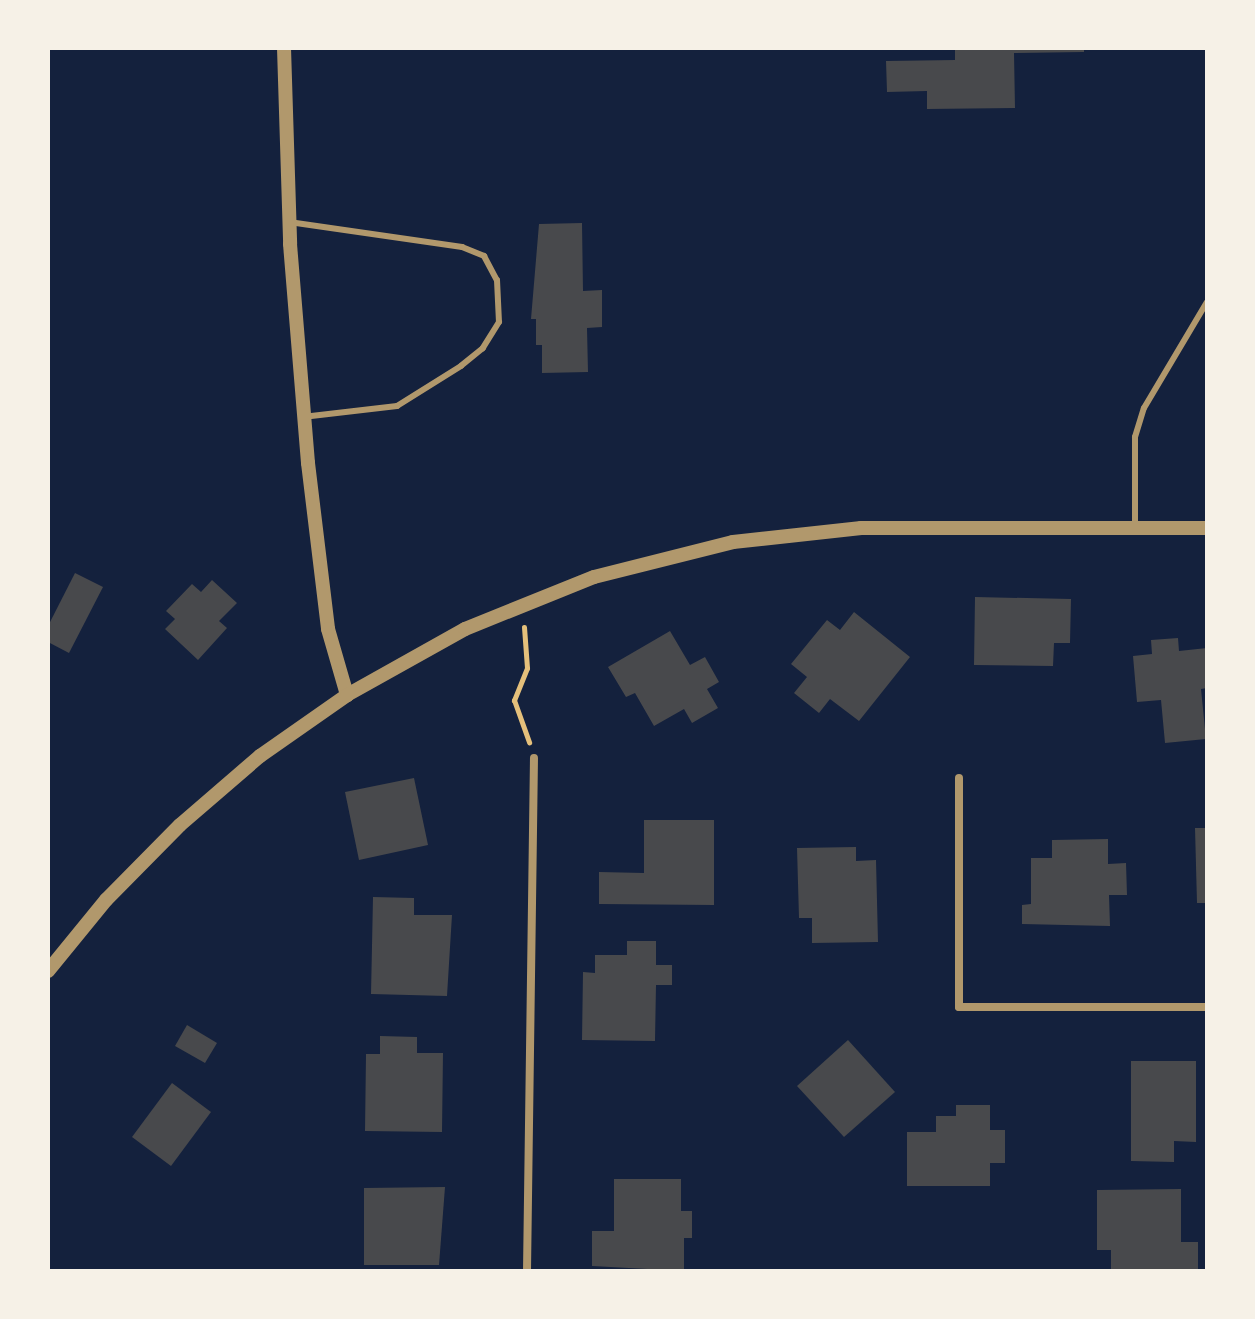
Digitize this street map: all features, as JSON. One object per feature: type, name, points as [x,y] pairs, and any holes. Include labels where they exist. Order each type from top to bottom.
[{"type":"street","points":[[284,48],[289,222],[303,417],[328,629],[347,695]]},
{"type":"street","points":[[48,971],[106,900],[180,825],[260,756],[347,695],[465,629],[594,577],[733,542],[861,528],[1207,528]]},
{"type":"street","points":[[527,1271],[534,758]]},
{"type":"street","points":[[959,778],[959,1007],[1207,1007]]},
{"type":"lane","points":[[289,222],[462,247],[484,256],[497,280],[499,322],[483,348],[461,366],[397,406],[303,417]]},
{"type":"lane","points":[[1135,528],[1135,437],[1144,408],[1207,302]]},
{"type":"path","points":[[512,609],[528,644],[527,668],[514,700],[534,758]]},
{"type":"building","points":[[955,48],[1084,48],[1084,52],[1014,53],[1015,108],[927,109],[927,91],[887,92],[886,61],[955,60]]},
{"type":"building","points":[[582,223],[583,291],[602,290],[602,327],[587,328],[588,372],[542,373],[542,345],[536,345],[536,319],[531,319],[539,224]]},
{"type":"building","points":[[75,573],[103,587],[69,653],[48,642],[48,626]]},
{"type":"building","points":[[212,580],[237,603],[219,621],[227,628],[198,660],[165,629],[175,619],[166,611],[192,584],[201,592]]},
{"type":"building","points":[[975,597],[1071,599],[1070,643],[1054,643],[1053,666],[974,665]]},
{"type":"building","points":[[854,612],[910,657],[859,721],[830,699],[819,713],[794,693],[807,677],[791,664],[827,620],[840,630]]},
{"type":"building","points":[[670,631],[690,665],[705,657],[719,682],[707,689],[718,708],[692,723],[684,709],[654,726],[635,693],[626,697],[608,667]]},
{"type":"building","points":[[1178,638],[1179,651],[1207,648],[1207,688],[1201,689],[1206,739],[1165,743],[1161,700],[1137,702],[1133,656],[1152,654],[1151,640]]},
{"type":"building","points":[[414,778],[428,845],[359,860],[345,792]]},
{"type":"building","points":[[644,820],[714,820],[714,905],[599,904],[599,872],[644,873]]},
{"type":"building","points":[[1195,828],[1207,828],[1207,903],[1197,903]]},
{"type":"building","points":[[1108,839],[1108,864],[1126,863],[1127,895],[1109,895],[1110,926],[1022,924],[1022,905],[1031,904],[1031,858],[1052,858],[1052,840]]},
{"type":"building","points":[[856,847],[856,861],[876,860],[878,942],[812,943],[812,918],[799,918],[797,848]]},
{"type":"building","points":[[373,897],[414,898],[414,915],[452,915],[447,996],[371,994]]},
{"type":"building","points":[[627,941],[656,941],[656,965],[672,965],[672,985],[656,985],[655,1041],[582,1040],[583,972],[595,973],[595,955],[627,955]]},
{"type":"building","points":[[187,1025],[217,1043],[205,1063],[175,1046]]},
{"type":"building","points":[[380,1036],[417,1037],[417,1053],[443,1053],[442,1132],[365,1131],[366,1054],[380,1054]]},
{"type":"building","points":[[848,1040],[895,1092],[844,1137],[797,1086]]},
{"type":"building","points":[[1131,1061],[1196,1061],[1196,1142],[1174,1141],[1174,1162],[1131,1161]]},
{"type":"building","points":[[172,1083],[211,1112],[171,1166],[132,1137]]},
{"type":"building","points":[[956,1105],[990,1105],[990,1130],[1005,1130],[1005,1163],[990,1163],[990,1186],[907,1186],[907,1132],[936,1132],[936,1116],[956,1116]]},
{"type":"building","points":[[614,1179],[681,1179],[681,1211],[692,1211],[692,1238],[684,1238],[684,1271],[592,1266],[592,1231],[614,1231]]},
{"type":"building","points":[[445,1187],[439,1265],[364,1265],[364,1188]]},
{"type":"building","points":[[1181,1189],[1181,1242],[1198,1242],[1198,1271],[1111,1271],[1111,1250],[1097,1250],[1097,1190]]}]
